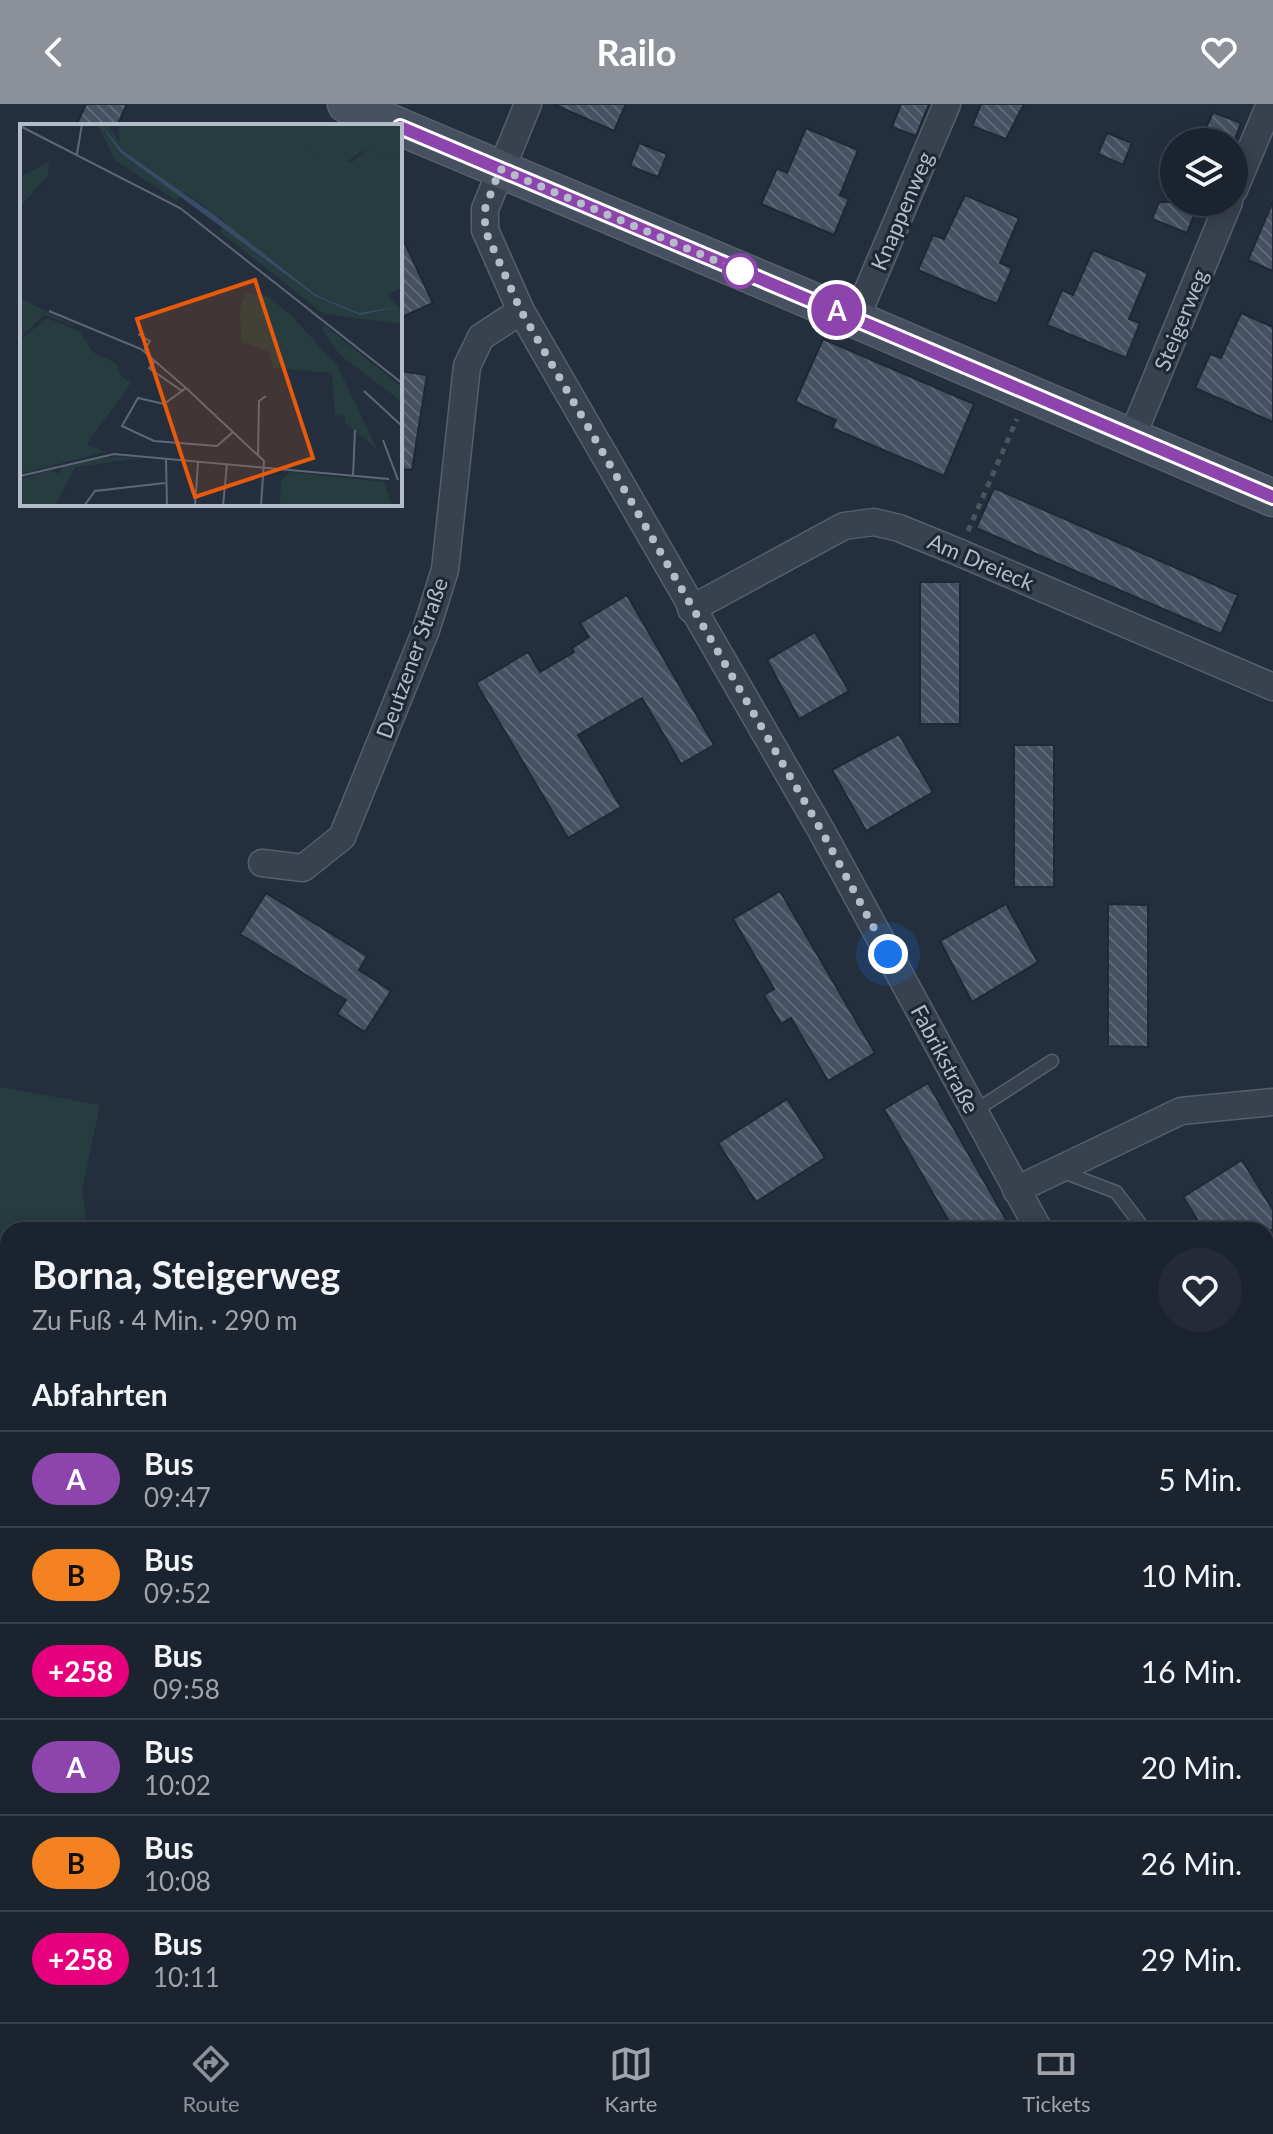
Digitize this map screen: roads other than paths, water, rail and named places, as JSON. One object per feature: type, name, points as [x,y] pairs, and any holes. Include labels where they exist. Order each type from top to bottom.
[{"type":"main road","points":[[346,104],[394,124]]},
{"type":"main road","points":[[402,127],[1273,498]]},
{"type":"street","name":"Fabrikstraße","points":[[528,104],[485,209],[485,230],[521,311],[821,830],[1034,1222]]},
{"type":"street","name":"Knappenweg","points":[[856,318],[947,104]]},
{"type":"street","points":[[1248,157],[1270,104]]},
{"type":"street","name":"Steigerweg","points":[[1132,437],[1223,216]]},
{"type":"street","name":"Deutzener Straße","points":[[262,863],[303,868],[342,837],[426,630],[445,570],[467,366],[481,337],[521,311]]},
{"type":"street","name":"Am Dreieck","points":[[691,609],[844,526],[874,522],[899,528],[958,552],[1273,687]]},
{"type":"street","points":[[1016,1190],[1181,1111],[1273,1102]]},
{"type":"lane","points":[[973,1112],[1052,1061]]},
{"type":"lane","points":[[1058,1170],[1116,1192],[1139,1222]]}]
